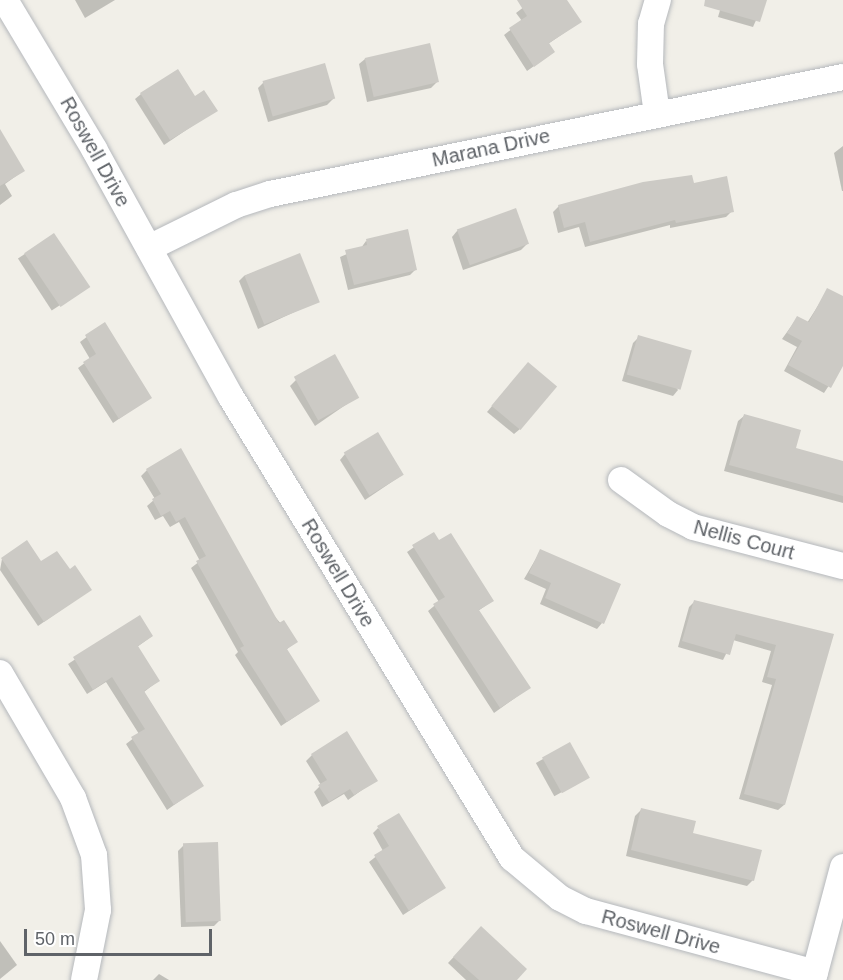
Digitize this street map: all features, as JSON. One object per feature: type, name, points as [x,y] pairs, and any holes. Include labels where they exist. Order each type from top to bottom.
[{"type":"street","name":"Roswell Drive","points":[[5,0],[149,248],[231,397],[512,858],[560,898],[586,911],[814,976]]},
{"type":"street","points":[[657,114],[651,54],[651,24],[658,0]]},
{"type":"street","name":"Marana Drive","points":[[149,248],[227,209],[270,194],[843,77]]},
{"type":"street","name":"Nellis Court","points":[[621,480],[668,514],[693,527],[843,566]]},
{"type":"street","points":[[0,673],[73,798],[94,855],[98,909],[84,980]]},
{"type":"street","points":[[814,976],[843,867]]},
{"type":"building","points":[[517,0],[567,0],[582,22],[549,43],[555,52],[534,67],[509,28],[527,16]]},
{"type":"building","points":[[705,0],[767,0],[760,22],[704,6]]},
{"type":"building","points":[[430,43],[439,82],[374,97],[365,58]]},
{"type":"building","points":[[325,63],[335,99],[273,116],[263,81]]},
{"type":"building","points":[[178,69],[195,96],[204,90],[218,111],[170,140],[140,93]]},
{"type":"building","points":[[0,129],[25,171],[0,186]]},
{"type":"building","points":[[692,175],[694,183],[727,176],[734,212],[676,223],[675,220],[590,242],[585,222],[564,228],[558,205],[643,182]]},
{"type":"building","points":[[516,208],[529,244],[470,265],[457,230]]},
{"type":"building","points":[[408,229],[417,270],[354,285],[345,250],[367,245],[366,239]]},
{"type":"building","points":[[54,233],[90,287],[61,307],[24,253]]},
{"type":"building","points":[[300,253],[320,302],[264,325],[244,275]]},
{"type":"building","points":[[827,288],[843,296],[843,366],[831,388],[788,365],[802,341],[787,333],[797,316],[809,322]]},
{"type":"building","points":[[105,322],[152,398],[119,419],[83,362],[96,354],[85,335]]},
{"type":"building","points":[[638,335],[692,350],[681,390],[627,374]]},
{"type":"building","points":[[335,354],[359,398],[318,421],[294,377]]},
{"type":"building","points":[[528,362],[557,386],[520,430],[491,406]]},
{"type":"building","points":[[744,414],[801,430],[796,448],[843,461],[843,496],[729,465]]},
{"type":"building","points":[[378,432],[404,475],[369,495],[344,453]]},
{"type":"building","points":[[181,448],[279,623],[284,620],[298,642],[287,649],[320,701],[287,722],[240,648],[244,646],[196,561],[206,556],[185,517],[176,522],[170,511],[161,516],[152,499],[161,494],[146,469]]},
{"type":"building","points":[[434,532],[439,540],[451,533],[494,601],[479,610],[531,688],[500,708],[433,604],[445,597],[412,545]]},
{"type":"building","points":[[27,540],[41,561],[57,551],[70,569],[75,565],[92,590],[44,622],[1,558]]},
{"type":"building","points":[[540,549],[621,584],[604,624],[545,598],[551,583],[529,573]]},
{"type":"building","points":[[694,600],[834,634],[785,805],[744,794],[776,679],[767,677],[776,645],[736,634],[730,655],[682,641]]},
{"type":"building","points":[[140,615],[153,636],[138,646],[160,681],[144,691],[204,786],[174,805],[131,737],[145,729],[112,677],[93,690],[73,657]]},
{"type":"building","points":[[347,731],[378,781],[354,795],[350,789],[329,802],[318,785],[327,780],[311,754]]},
{"type":"building","points":[[570,742],[590,778],[562,793],[542,758]]},
{"type":"building","points":[[641,808],[696,821],[693,833],[762,850],[754,881],[631,850]]},
{"type":"building","points":[[399,813],[446,888],[409,911],[374,855],[389,846],[377,826]]},
{"type":"building","points":[[218,842],[221,921],[186,922],[183,843]]},
{"type":"building","points":[[481,926],[527,969],[517,980],[479,980],[453,957]]}]
